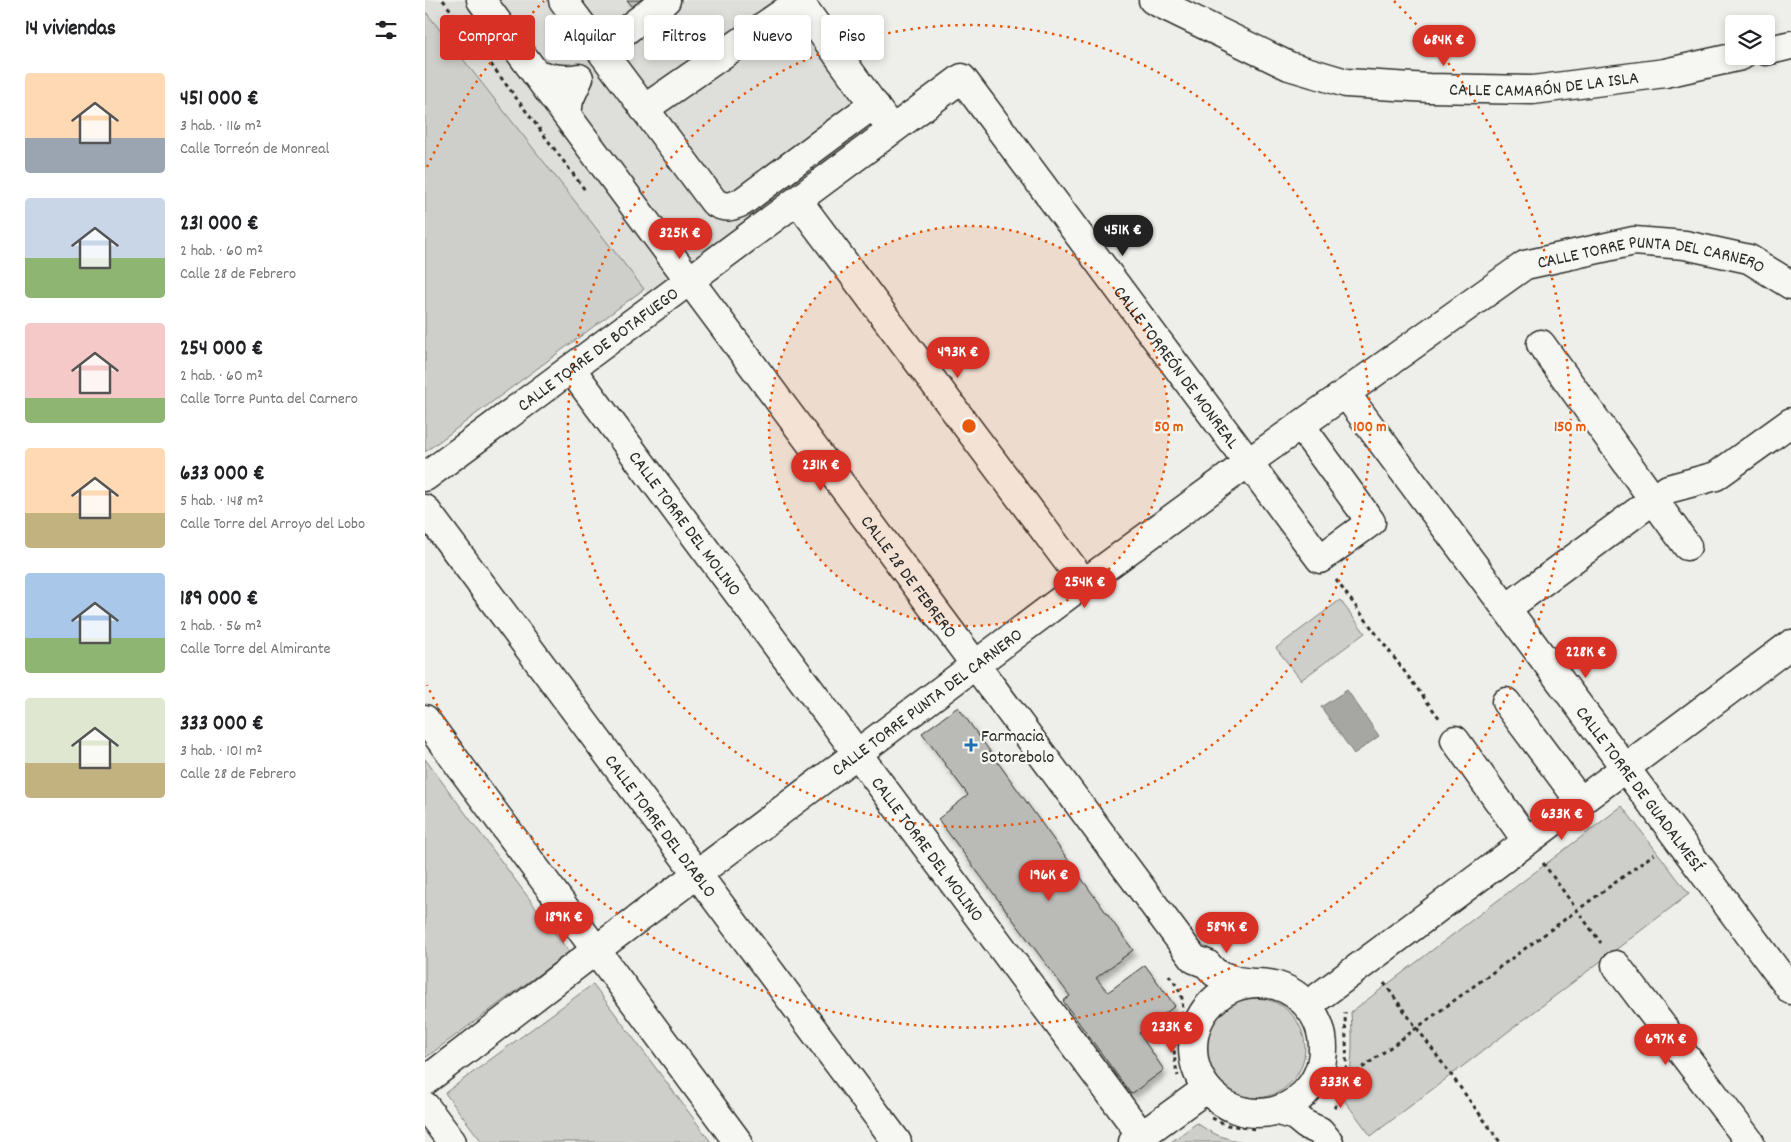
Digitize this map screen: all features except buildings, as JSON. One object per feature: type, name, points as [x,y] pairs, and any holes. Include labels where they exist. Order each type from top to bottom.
[{"type":"street","name":"CALLE 28 DE FEBRERO","points":[[481,0],[1194,959],[1207,964],[1215,973],[1237,981],[1252,983]]},
{"type":"street","points":[[634,27],[666,0]]},
{"type":"street","name":"CALLE CAMARÓN DE LA ISLA","points":[[1153,0],[1289,66],[1346,83],[1429,88],[1533,90],[1665,73],[1725,60]]},
{"type":"street","points":[[565,1],[576,15]]},
{"type":"street","points":[[644,109],[787,10],[800,7],[806,11],[892,130]]},
{"type":"street","points":[[1775,49],[1791,45]]},
{"type":"street","points":[[567,115],[569,100],[579,78],[597,60]]},
{"type":"street","points":[[609,60],[714,202],[721,206],[731,207],[742,202],[873,104]]},
{"type":"street","points":[[536,74],[568,80],[579,78]]},
{"type":"street","name":"CALLE TORRE DE BOTAFUEGO","points":[[425,477],[962,78]]},
{"type":"street","name":"CALLE TORREÓN DE MONREAL","points":[[962,78],[1320,559]]},
{"type":"street","points":[[798,201],[1084,583]]},
{"type":"street","name":"CALLE TORRE PUNTA DEL CARNERO","points":[[425,1081],[595,950],[1084,583],[1249,462],[1525,265],[1635,241],[1685,245],[1749,259],[1791,284]]},
{"type":"street","points":[[1541,344],[1687,546]]},
{"type":"street","name":"CALLE TORRE DEL MOLINO","points":[[571,369],[857,753],[1138,1139]]},
{"type":"street","name":"CALLE TORRE DE GUADALMESÍ","points":[[1346,394],[1791,990]]},
{"type":"street","points":[[1507,608],[1668,489],[1716,476],[1791,422]]},
{"type":"street","points":[[1301,426],[1371,522],[1320,559]]},
{"type":"street","name":"CALLE TORRE DEL DIABLO","points":[[425,509],[897,1142]]},
{"type":"street","points":[[1199,1094],[1198,1076],[1193,1053],[1195,1030],[1201,1015],[1223,993],[1237,986],[1267,983],[1283,987],[1296,995],[1318,997],[1791,644]]},
{"type":"street","points":[[1506,702],[1580,801]]},
{"type":"street","points":[[425,719],[739,1142]]},
{"type":"street","points":[[1455,740],[1527,841]]},
{"type":"street","name":"CALLE 28 DE FEBRERO","points":[[1194,959],[1194,968],[1199,982],[1201,1015]]},
{"type":"street","points":[[1616,965],[1750,1142]]},
{"type":"street","points":[[1318,997],[1316,1016],[1324,1042],[1324,1056],[1312,1091],[1315,1109],[1324,1130]]},
{"type":"street","points":[[1271,1120],[1305,1095],[1315,1082]]},
{"type":"street","points":[[1138,1139],[1199,1094]]},
{"type":"street","points":[[1199,1094],[1246,1113],[1262,1114],[1271,1120],[1295,1116],[1306,1125],[1324,1130]]},
{"type":"street","points":[[425,1106],[452,1142]]},
{"type":"path","points":[[443,0],[586,192]]},
{"type":"path","points":[[1320,559],[1455,740]]},
{"type":"path","points":[[1343,1082],[1677,837]]},
{"type":"path","points":[[1527,841],[1616,965]]},
{"type":"path","points":[[1368,960],[1500,1142]]},
{"type":"path","points":[[1169,974],[1181,995],[1183,1007],[1176,1032],[1174,1061],[1179,1084],[1199,1094],[1200,1112],[1227,1125],[1271,1120]]},
{"type":"path","points":[[1318,997],[1345,1010],[1347,1049],[1343,1082],[1336,1104],[1324,1130]]},
{"type":"shaded area","points":[[425,0],[806,0],[821,19],[821,60],[852,60],[901,123],[656,305],[464,60],[535,60],[535,15],[440,15],[440,30],[425,11]]},
{"type":"shaded area","points":[[425,11],[440,30],[440,60],[464,60],[644,289],[425,452]]},
{"type":"shaded area","points":[[1340,600],[1365,633],[1301,680],[1276,648]]},
{"type":"shaded area","points":[[1347,690],[1379,736],[1354,754],[1321,707]]},
{"type":"shaded area","points":[[425,759],[569,952],[425,1058]]},
{"type":"shaded area","points":[[1622,806],[1689,894],[1371,1136],[1344,1100],[1352,1056],[1351,1012]]},
{"type":"shaded area","points":[[593,984],[711,1142],[482,1142],[445,1093]]},
{"type":"shaded area","points":[[1255,998],[1265,999],[1283,1006],[1297,1020],[1304,1038],[1304,1058],[1297,1076],[1283,1090],[1265,1097],[1255,1098],[1245,1097],[1227,1090],[1213,1076],[1206,1058],[1205,1048],[1206,1038],[1213,1020],[1227,1006],[1245,999]]},
{"type":"shaded area","points":[[1197,1123],[1219,1136],[1245,1142],[1171,1142]]},
{"type":"place","name":"Farmacia Sotorebolo","points":[[971,745]]}]
